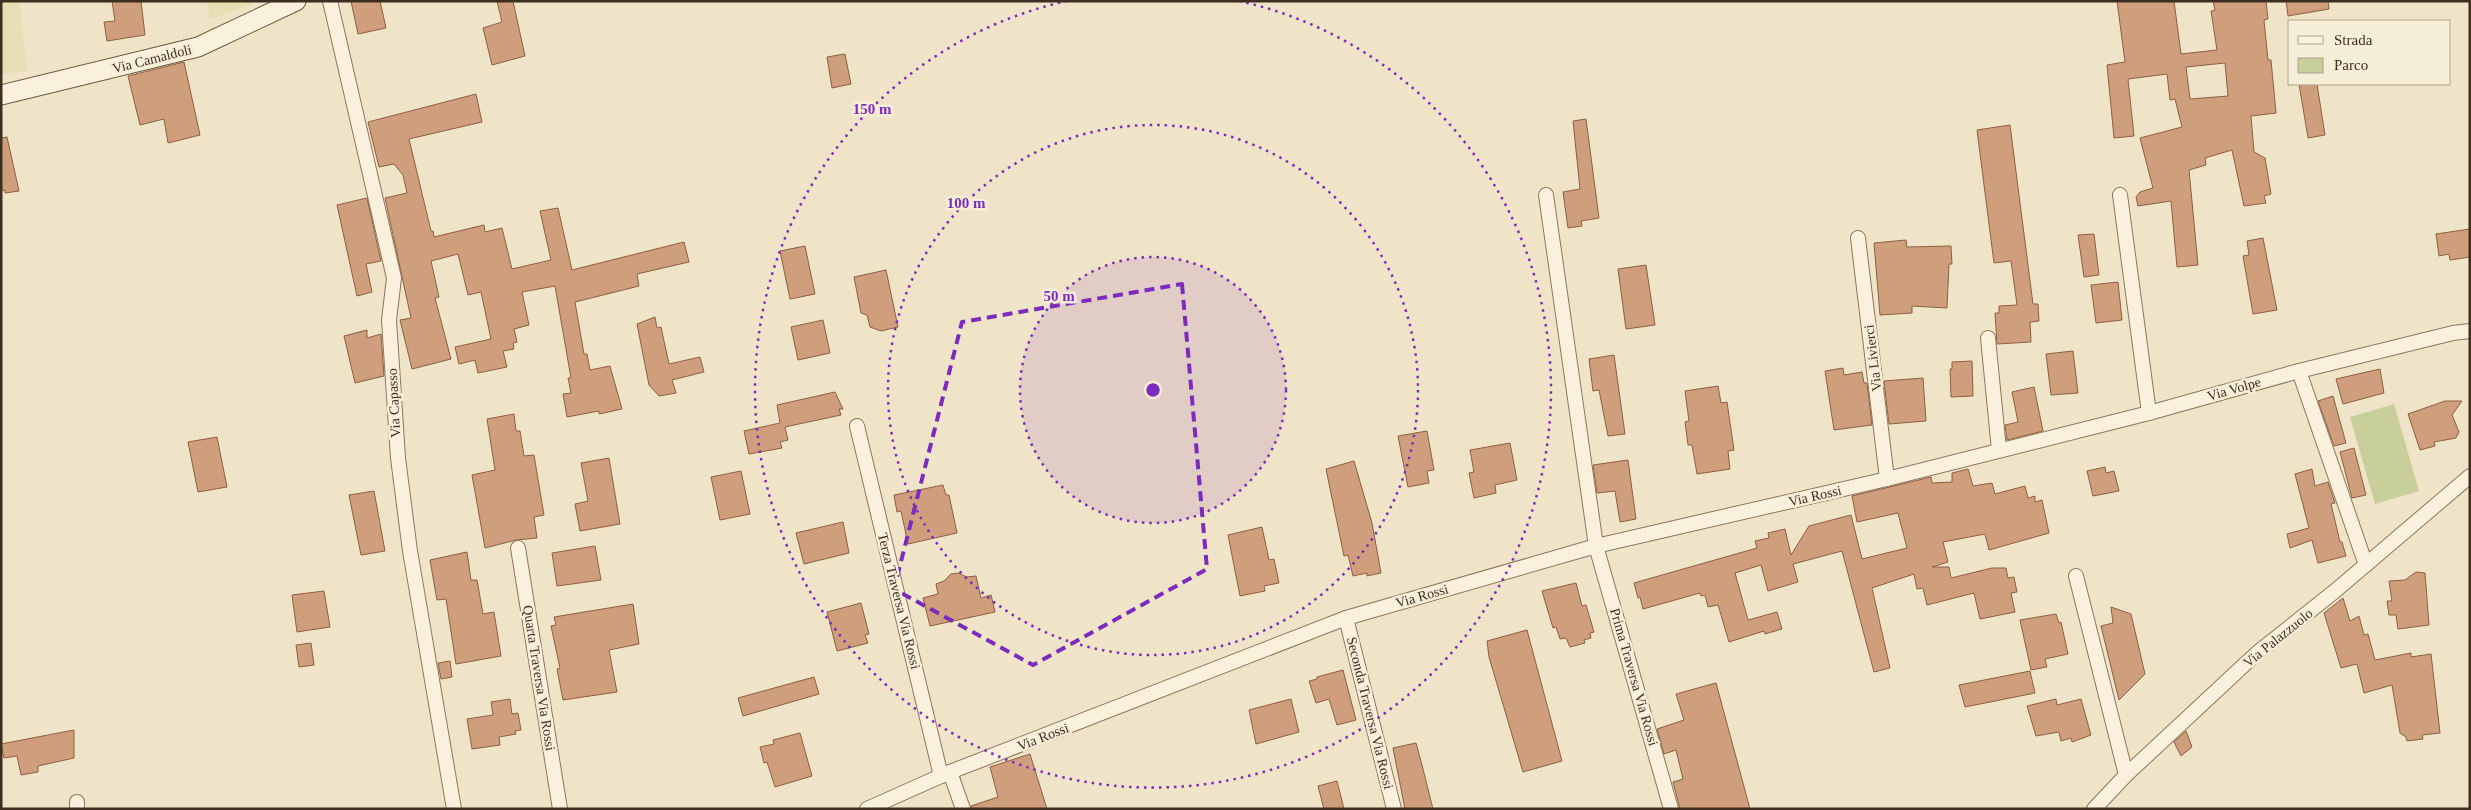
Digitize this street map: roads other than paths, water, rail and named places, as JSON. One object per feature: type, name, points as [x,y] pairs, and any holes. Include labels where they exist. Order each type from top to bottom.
[{"type":"street","name":"Via Camaldoli","points":[[1,95],[198,47],[296,1]]},
{"type":"street","name":"Via Capasso","points":[[330,1],[394,278],[390,320],[398,458],[410,551],[454,809]]},
{"type":"street","name":"Prima Traversa Via Rossi","points":[[1546,195],[1596,546],[1672,809]]},
{"type":"street","points":[[2120,195],[2149,413]]},
{"type":"street","name":"Via Livierci","points":[[1858,238],[1887,479]]},
{"type":"street","name":"Via Volpe","points":[[1999,450],[2149,413],[2299,371],[2453,333],[2470,331]]},
{"type":"street","points":[[1988,338],[1999,450]]},
{"type":"street","points":[[2299,371],[2366,565]]},
{"type":"street","name":"Terza Traversa Via Rossi","points":[[857,426],[946,774],[963,809]]},
{"type":"street","name":"Via Rossi","points":[[867,809],[946,774],[1346,618],[1596,546],[1887,479],[1999,450]]},
{"type":"street","name":"Via Palazzuolo","points":[[2094,809],[2126,775],[2256,653],[2366,565],[2470,476]]},
{"type":"street","name":"Quarta Traversa Via Rossi","points":[[518,548],[560,809]]},
{"type":"street","points":[[2076,576],[2126,775]]},
{"type":"street","name":"Seconda Traversa Via Rossi","points":[[1346,618],[1394,809]]}]
